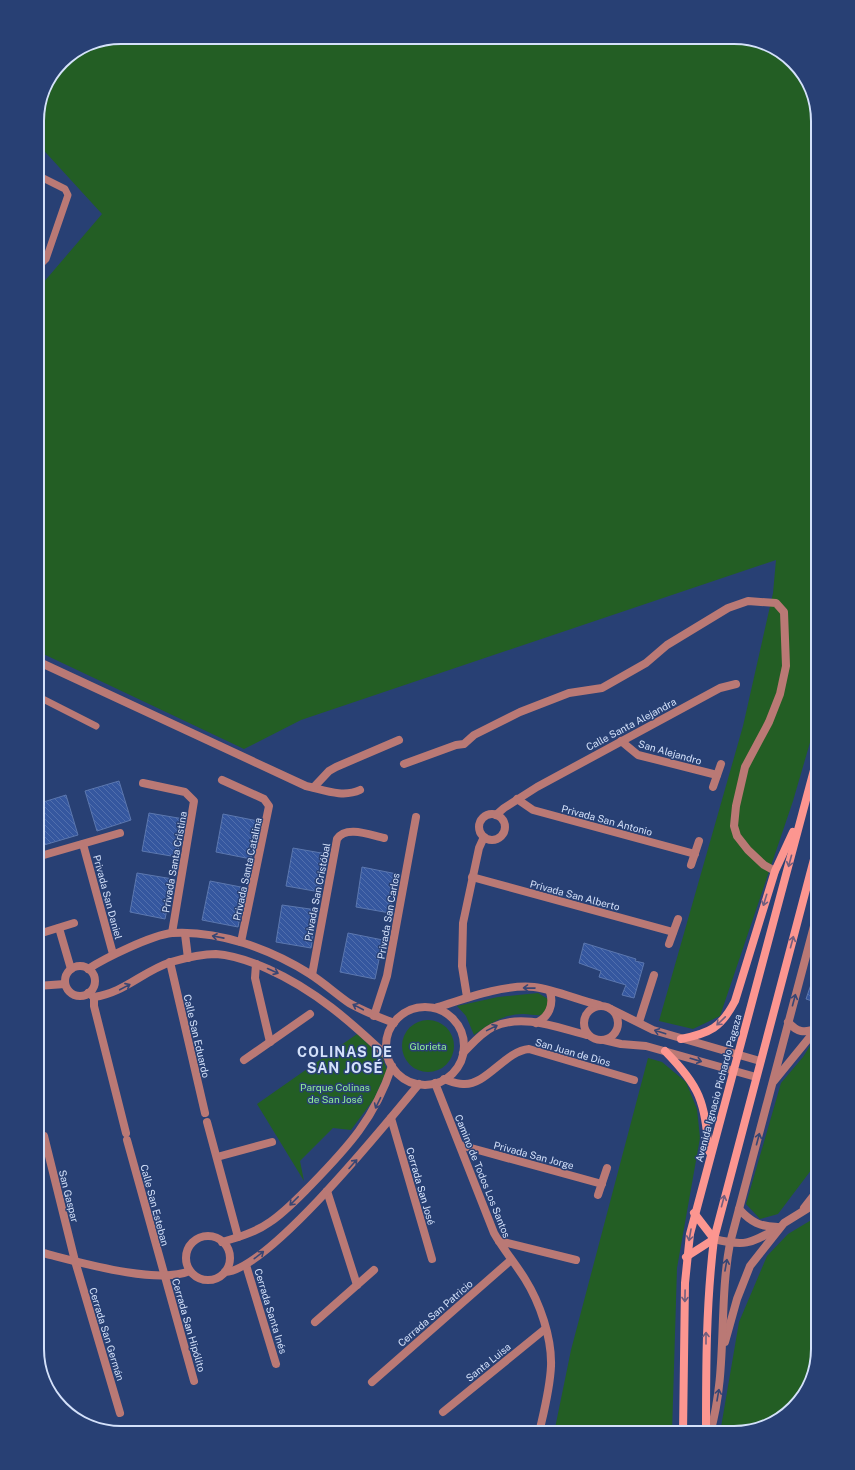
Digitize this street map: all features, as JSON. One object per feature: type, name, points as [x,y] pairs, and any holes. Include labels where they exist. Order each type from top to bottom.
[{"type":"main road","name":"Avenida Ignacio Pichardo Pagaza","points":[[683,1426],[686,1257],[694,1213],[738,1055],[811,780]]},
{"type":"main road","points":[[681,1039],[704,1034],[721,1023],[727,1016],[734,1001],[775,871],[802,813]]},
{"type":"main road","points":[[706,1426],[706,1321],[708,1284],[714,1239],[811,870]]},
{"type":"main road","points":[[665,1051],[689,1078],[700,1096],[707,1127],[709,1156]]},
{"type":"main road","points":[[694,1213],[714,1239]]},
{"type":"main road","points":[[686,1257],[714,1239]]},
{"type":"street","points":[[404,764],[456,745],[464,744],[474,734],[520,712],[568,693],[602,688],[646,663],[667,645],[709,618],[739,603],[755,601],[776,603],[784,612],[786,666],[780,694],[769,722],[745,767],[736,806],[734,826],[737,836],[748,850],[764,865],[775,871]]},
{"type":"street","points":[[44,664],[306,786],[340,794],[353,793],[360,790]]},
{"type":"street","name":"Calle Santa Alejandra","points":[[496,815],[517,799],[537,787],[621,741],[720,688],[736,684]]},
{"type":"street","points":[[314,787],[329,771],[336,767],[399,740]]},
{"type":"street","name":"San Alejandro","points":[[621,741],[638,755],[717,775]]},
{"type":"street","points":[[713,787],[721,764]]},
{"type":"street","name":"Privada Santa Catalina","points":[[222,780],[264,799],[269,806],[241,942]]},
{"type":"street","name":"Privada Santa Cristina","points":[[143,783],[185,792],[194,802],[172,933]]},
{"type":"street","name":"Privada San Antonio","points":[[517,799],[533,810],[695,854]]},
{"type":"street","points":[[496,815],[500,817],[505,825],[503,834],[492,840],[484,837],[480,831],[480,823],[485,817],[496,815]]},
{"type":"street","name":"Privada San Carlos","points":[[374,1016],[387,976],[416,818]]},
{"type":"street","name":"Privada San Cristóbal","points":[[312,975],[337,839],[341,834],[347,831],[384,838]]},
{"type":"street","name":"Privada San Daniel","points":[[44,855],[120,833]]},
{"type":"street","points":[[467,997],[462,946],[462,922],[479,848],[484,837]]},
{"type":"street","points":[[691,865],[699,841]]},
{"type":"street","name":"Privada San Daniel","points":[[83,844],[113,954]]},
{"type":"street","name":"Privada San Alberto","points":[[472,877],[673,932]]},
{"type":"street","points":[[669,944],[678,918]]},
{"type":"street","points":[[45,932],[74,923]]},
{"type":"street","points":[[59,928],[71,969]]},
{"type":"street","points":[[88,969],[113,954],[172,933],[203,934],[241,942],[298,967],[312,975],[336,994],[374,1016],[394,1023]]},
{"type":"street","points":[[186,934],[188,958]]},
{"type":"street","points":[[712,1426],[719,1391],[723,1349],[724,1285],[730,1243],[811,937]]},
{"type":"street","points":[[91,995],[95,981],[94,976],[88,969],[79,966],[71,969],[66,976],[65,984],[70,993],[79,996],[91,995],[113,993],[158,967],[170,962],[217,954],[237,957],[291,980],[328,1004],[388,1057]]},
{"type":"street","name":"Calle San Eduardo","points":[[170,962],[206,1117],[238,1237]]},
{"type":"street","points":[[256,964],[255,978],[270,1042]]},
{"type":"street","points":[[639,1022],[654,974]]},
{"type":"street","points":[[44,986],[65,984]]},
{"type":"street","points":[[435,1008],[467,997],[505,989],[526,987],[611,1009],[653,1030],[760,1061]]},
{"type":"street","points":[[536,1023],[542,1020],[550,1010],[552,1004],[550,992]]},
{"type":"street","points":[[328,1004],[336,994]]},
{"type":"street","name":"Calle San Esteban","points":[[91,995],[164,1276]]},
{"type":"street","points":[[587,1035],[584,1022],[585,1016],[593,1007],[599,1006]]},
{"type":"street","points":[[423,1007],[435,1008],[446,1012],[455,1020],[461,1030],[464,1042],[463,1053],[453,1072],[444,1079],[435,1083],[419,1084],[401,1076],[392,1066],[388,1057],[387,1039],[394,1023],[402,1014],[412,1009],[423,1007]]},
{"type":"street","points":[[604,1040],[610,1038],[618,1026],[616,1014],[611,1009]]},
{"type":"street","points":[[244,1060],[310,1014]]},
{"type":"street","points":[[463,1053],[476,1039],[494,1027],[520,1021],[536,1023],[621,1044],[646,1046],[756,1077]]},
{"type":"street","points":[[788,1022],[795,1030],[800,1032],[811,1031]]},
{"type":"street","points":[[773,1082],[811,1036]]},
{"type":"street","name":"San Juan de Dios","points":[[444,1079],[464,1085],[473,1082],[518,1052],[529,1049],[634,1080]]},
{"type":"street","points":[[222,1242],[256,1230],[279,1216],[338,1157],[365,1125],[375,1108],[392,1066]]},
{"type":"street","name":"Camino de Todos Los Santos","points":[[435,1083],[499,1241],[532,1291],[545,1329],[551,1364],[540,1426]]},
{"type":"street","points":[[225,1272],[231,1272],[246,1265],[268,1248],[327,1191],[368,1147],[419,1084]]},
{"type":"street","name":"Cerrada San José","points":[[391,1118],[432,1259]]},
{"type":"street","name":"San Gaspar","points":[[44,1140],[75,1261]]},
{"type":"street","points":[[217,1157],[272,1142]]},
{"type":"street","name":"Privada San Jorge","points":[[460,1145],[602,1184]]},
{"type":"street","points":[[598,1195],[606,1168]]},
{"type":"street","points":[[327,1191],[357,1286]]},
{"type":"street","points":[[801,1212],[811,1199]]},
{"type":"street","points":[[714,1239],[730,1243],[746,1244],[782,1225],[811,1206]]},
{"type":"street","points":[[739,1209],[754,1224],[764,1226],[782,1225]]},
{"type":"street","points":[[723,1349],[744,1278],[758,1255],[782,1225]]},
{"type":"street","points":[[202,1237],[216,1238],[222,1242],[228,1248],[230,1256],[229,1264],[221,1276],[211,1280],[199,1278],[190,1271],[186,1258],[191,1245],[202,1237]]},
{"type":"street","points":[[499,1241],[576,1260]]},
{"type":"street","points":[[44,1253],[75,1261],[164,1276],[174,1276],[190,1271]]},
{"type":"street","name":"Cerrada San Patricio","points":[[372,1382],[511,1260]]},
{"type":"street","name":"Cerrada San Germán","points":[[75,1261],[120,1413]]},
{"type":"street","name":"Cerrada Santa Inés","points":[[246,1265],[276,1364]]},
{"type":"street","points":[[315,1322],[374,1270]]},
{"type":"street","name":"Cerrada San Hipólito","points":[[164,1276],[194,1381]]},
{"type":"street","name":"Santa Luisa","points":[[443,1412],[545,1329]]},
{"type":"lane","points":[[44,178],[66,189],[68,195],[44,262]]},
{"type":"lane","points":[[44,700],[96,726]]},
{"type":"green space","points":[[739,44],[749,45],[768,52],[785,63],[792,70],[807,96],[811,121],[811,739],[793,801],[720,1016],[693,1029],[659,1021],[743,726],[773,593],[776,560],[301,720],[244,749],[44,654],[44,282],[102,214],[44,151],[44,116],[50,91],[54,82],[66,66],[82,54],[106,45]]},
{"type":"green space","points":[[538,993],[548,999],[549,1003],[543,1015],[516,1014],[509,1016],[491,1024],[474,1035],[466,1016],[457,1006],[498,997]]},
{"type":"green space","name":"Glorieta","points":[[423,1020],[433,1020],[447,1027],[454,1041],[454,1051],[447,1065],[433,1072],[423,1072],[413,1068],[406,1061],[402,1051],[402,1041],[406,1031],[413,1024]]},
{"type":"green space","name":"Parque Colinas de San José","points":[[357,1034],[382,1057],[387,1070],[374,1099],[351,1130],[333,1128],[300,1161],[304,1181],[257,1104]]},
{"type":"green space","points":[[811,1044],[811,1170],[778,1214],[760,1219],[746,1204],[781,1083],[803,1057]]},
{"type":"green space","points":[[648,1058],[662,1062],[686,1082],[697,1109],[700,1138],[677,1268],[672,1426],[555,1426],[571,1350]]},
{"type":"green space","points":[[811,1220],[811,1349],[807,1374],[792,1400],[777,1413],[749,1425],[721,1426],[739,1322],[767,1256],[788,1234]]},
{"type":"building","points":[[119,781],[131,820],[97,831],[85,791]]},
{"type":"building","points":[[66,795],[78,835],[44,845],[44,802]]},
{"type":"building","points":[[149,813],[184,819],[177,857],[142,851]]},
{"type":"building","points":[[223,814],[258,821],[251,859],[216,852]]},
{"type":"building","points":[[293,848],[327,854],[320,892],[286,886]]},
{"type":"building","points":[[362,867],[397,874],[390,913],[356,907]]},
{"type":"building","points":[[137,873],[173,879],[165,919],[130,912]]},
{"type":"building","points":[[210,881],[246,888],[238,927],[202,920]]},
{"type":"building","points":[[282,905],[317,910],[311,948],[276,942]]},
{"type":"building","points":[[348,933],[383,940],[375,979],[340,972]]},
{"type":"building","points":[[584,943],[636,959],[635,961],[644,963],[634,998],[622,995],[626,985],[599,977],[601,971],[579,963]]},
{"type":"building","points":[[811,984],[811,1001],[806,999]]},
{"type":"district","name":"COLINAS DE SAN JOSÉ","points":[[345,1060]]}]
